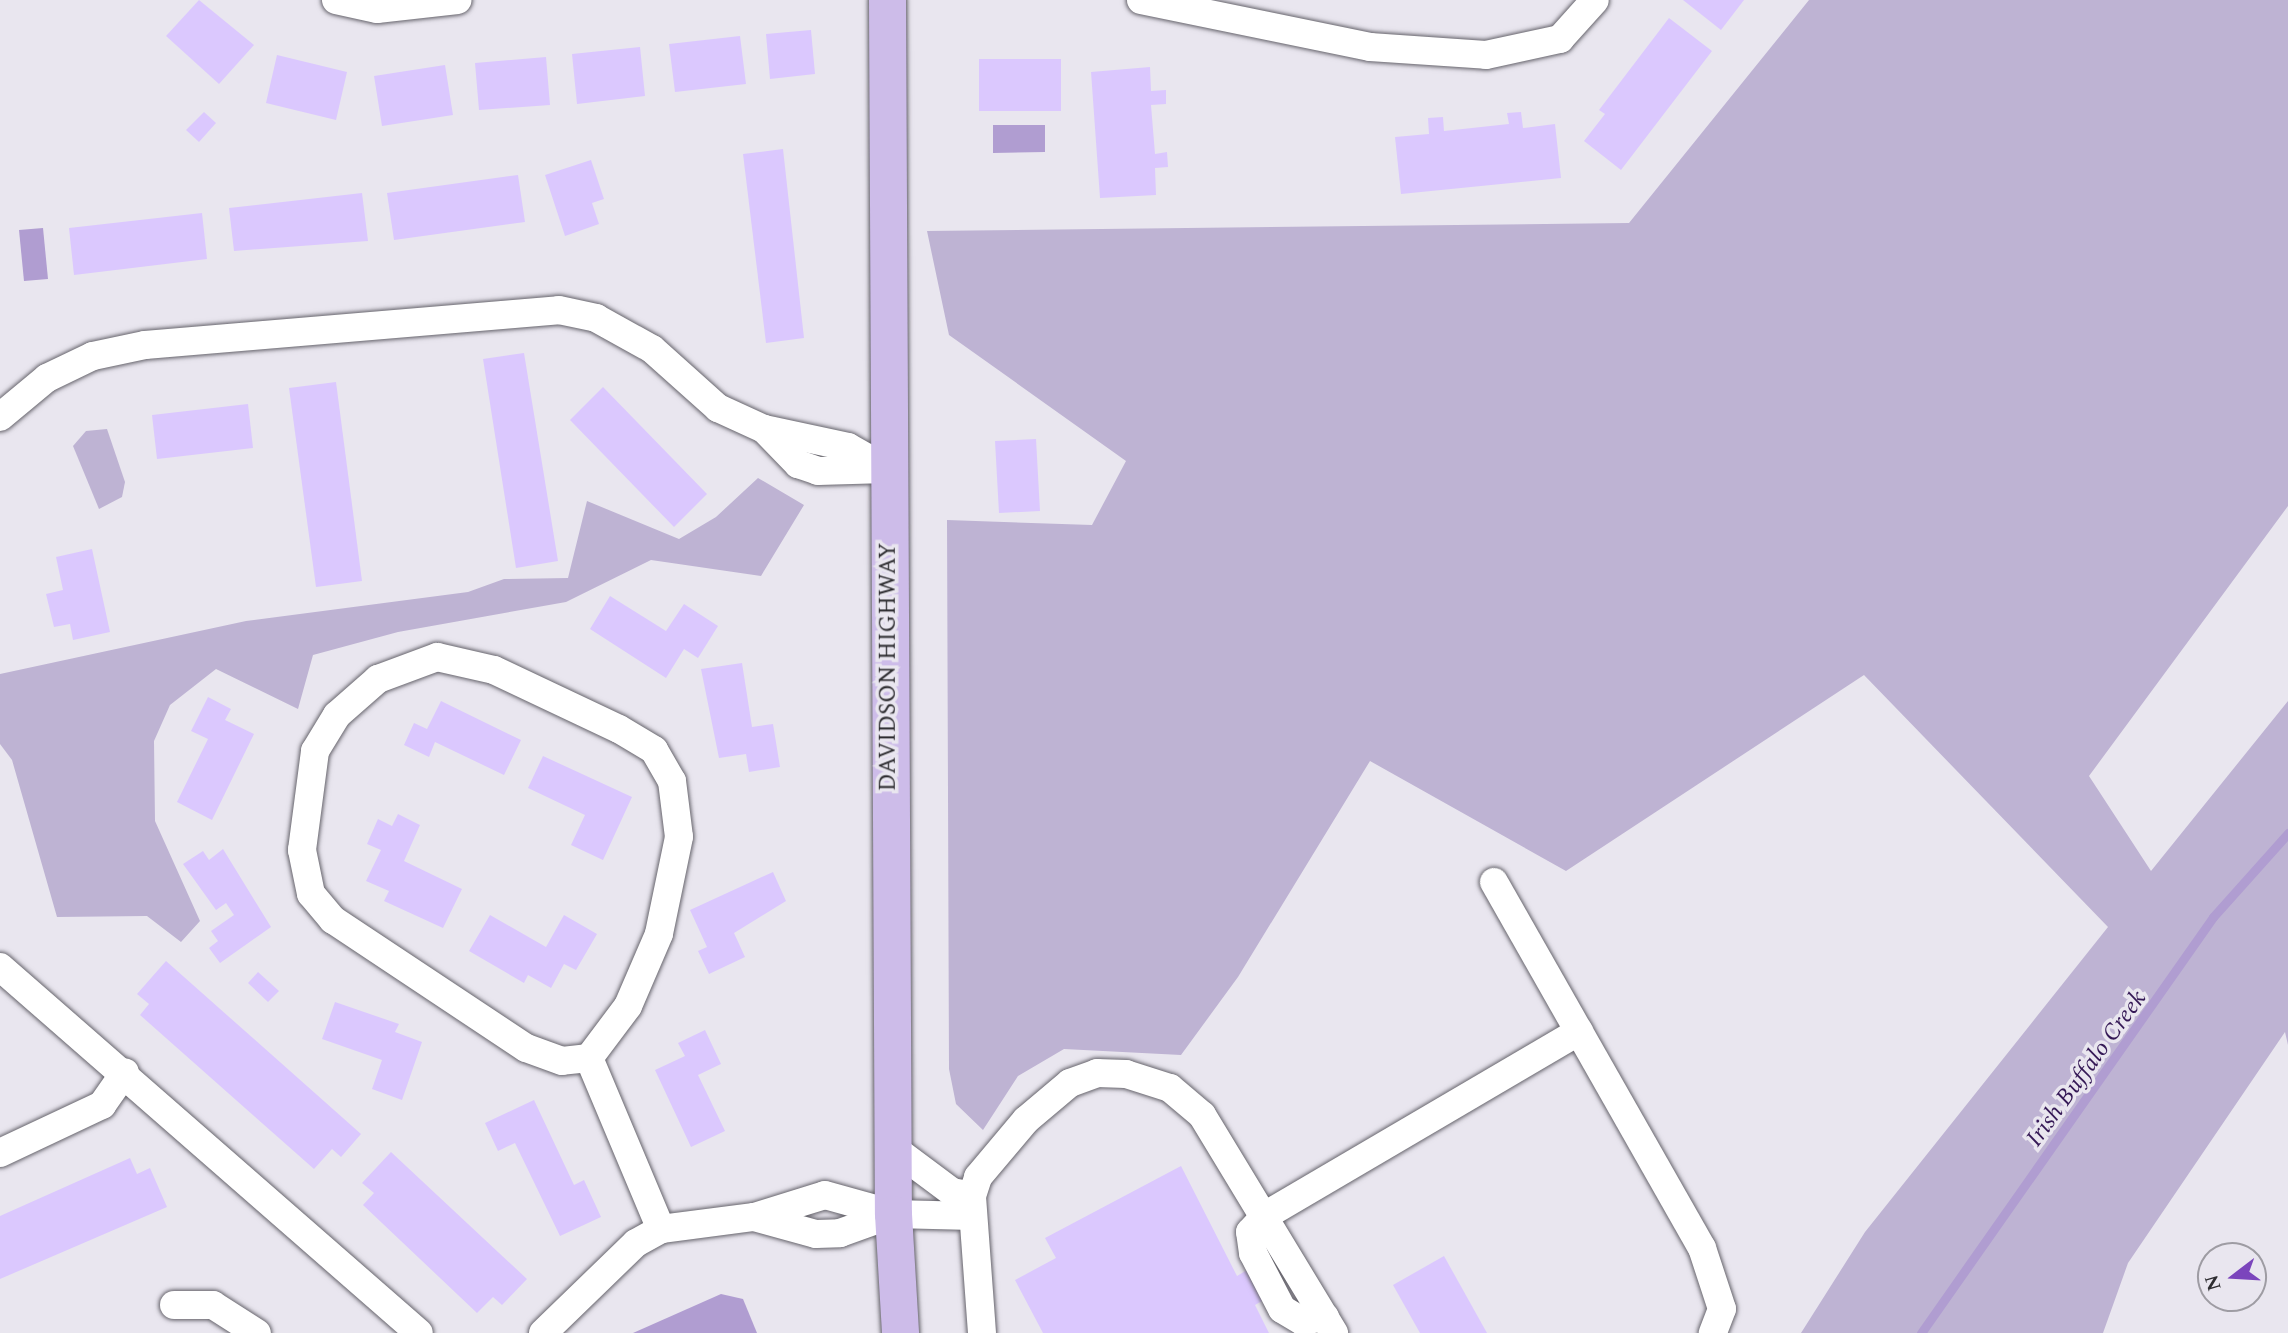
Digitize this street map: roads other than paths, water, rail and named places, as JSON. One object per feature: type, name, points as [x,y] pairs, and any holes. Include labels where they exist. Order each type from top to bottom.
[{"type":"main road","name":"DAVIDSON HIGHWAY","points":[[887,0],[887,469],[893,1214],[900,1333]]},
{"type":"street","points":[[336,0],[377,9],[458,0]]},
{"type":"street","points":[[1141,0],[1370,47],[1486,55],[1560,39],[1595,0]]},
{"type":"street","points":[[0,417],[47,378],[93,356],[145,345],[559,310],[596,318],[652,348],[718,408],[764,429],[798,464],[818,471],[887,469]]},
{"type":"street","points":[[437,657],[494,670],[654,750],[672,781],[680,837],[659,934],[628,1006],[589,1058],[562,1061],[526,1048],[333,920],[311,894],[302,850],[315,751],[337,715],[378,679],[437,657]]},
{"type":"street","points":[[1494,882],[1702,1248],[1722,1309],[1713,1333]]},
{"type":"street","points":[[0,967],[125,1072],[419,1333]]},
{"type":"street","points":[[1266,1215],[1579,1031]]},
{"type":"street","points":[[589,1058],[662,1229]]},
{"type":"street","points":[[0,1153],[102,1105],[125,1072]]},
{"type":"street","points":[[982,1333],[973,1206],[978,1177],[1026,1120],[1070,1083],[1097,1073],[1126,1074],[1170,1088],[1202,1115],[1266,1215],[1330,1325]]},
{"type":"street","points":[[893,1148],[973,1206]]},
{"type":"street","points":[[542,1333],[636,1243],[662,1229],[754,1217],[825,1195],[893,1214]]},
{"type":"street","points":[[754,1217],[828,1234],[893,1214],[973,1206]]},
{"type":"street","points":[[174,1305],[213,1305],[257,1333]]},
{"type":"waterway","name":"Irish Buffalo Creek","points":[[1921,1333],[2213,917],[2288,833]]}]
